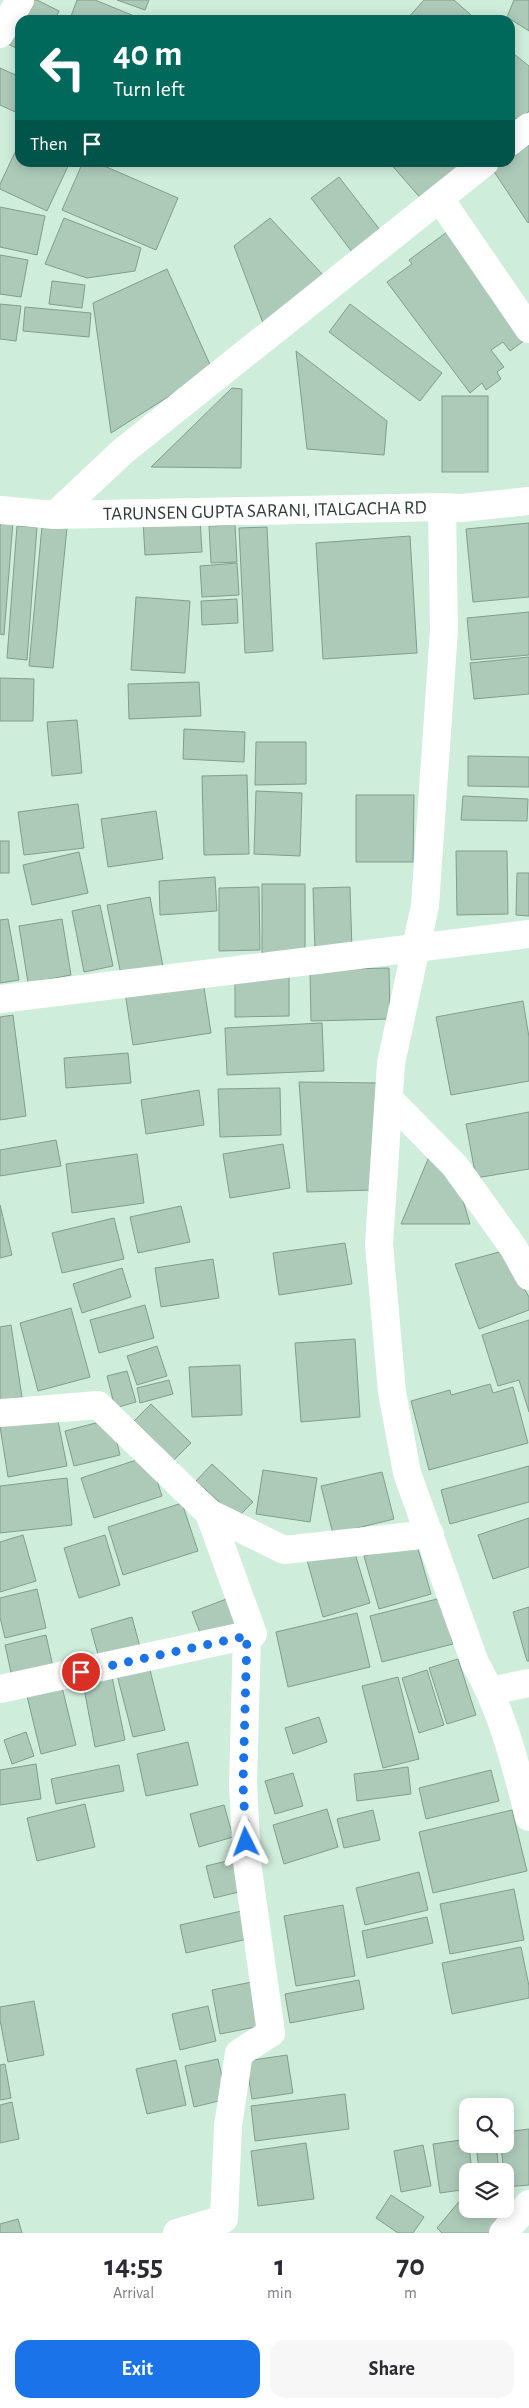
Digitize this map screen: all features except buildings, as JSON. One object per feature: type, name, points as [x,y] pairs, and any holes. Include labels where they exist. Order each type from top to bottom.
[{"type":"street","points":[[0,34],[20,0]]},
{"type":"street","points":[[515,138],[529,127]]},
{"type":"street","points":[[55,515],[122,452],[479,167]]},
{"type":"street","points":[[440,199],[529,329]]},
{"type":"street","name":"TARUNSEN GUPTA SARANI, ITALGACHA RD","points":[[0,510],[55,515],[462,508],[529,501]]},
{"type":"street","points":[[442,507],[444,630],[425,906],[391,1063],[379,1244],[392,1392],[407,1473],[475,1663],[491,1691],[511,1745],[529,1817]]},
{"type":"street","points":[[0,1000],[529,934]]},
{"type":"street","points":[[389,1099],[454,1166],[513,1248],[529,1276]]},
{"type":"street","points":[[0,1413],[98,1405],[208,1513],[284,1550],[430,1534]]},
{"type":"street","points":[[0,1689],[253,1634],[208,1513]]},
{"type":"street","points":[[177,2233],[224,2219],[228,2126],[239,2053],[271,2033],[247,1862],[243,1784],[247,1636]]},
{"type":"street","points":[[491,1691],[529,1683]]},
{"type":"street","points":[[503,2233],[529,2204]]},
{"type":"route","points":[[81,1672],[247,1636],[243,1784],[246,1842]]}]
